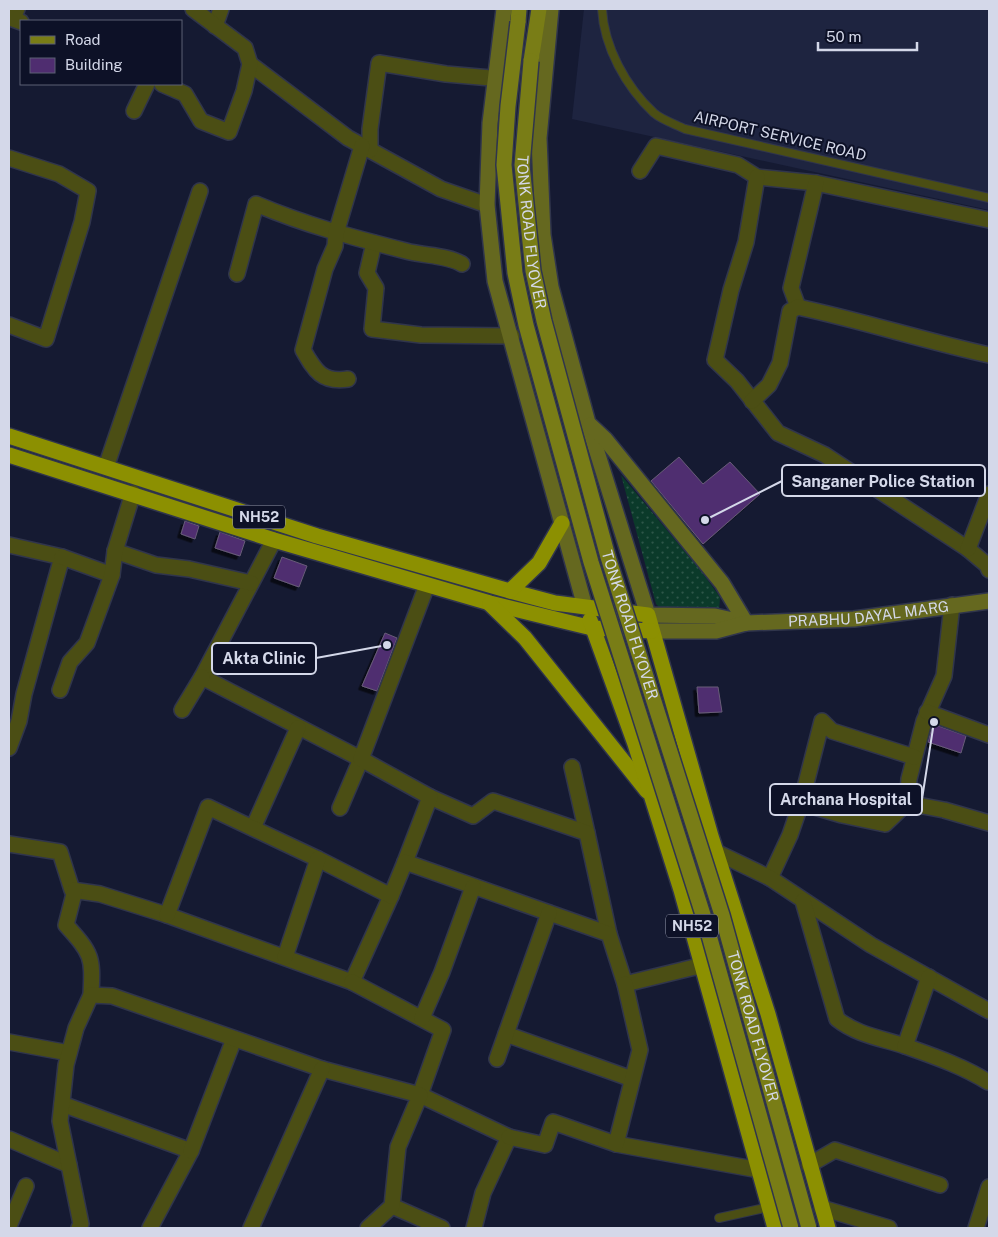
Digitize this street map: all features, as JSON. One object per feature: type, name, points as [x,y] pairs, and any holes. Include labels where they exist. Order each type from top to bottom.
[{"type":"highway","name":"NH52","points":[[9,436],[317,536],[510,591],[555,603],[648,615],[716,852],[768,1014],[828,1228]]},
{"type":"highway","name":"NH52","points":[[9,455],[133,493],[274,540],[427,586],[592,628],[652,631]]},
{"type":"highway","points":[[510,591],[539,563],[562,523]]},
{"type":"highway","points":[[490,603],[525,638],[654,800]]},
{"type":"highway","name":"NH52","points":[[585,606],[654,800],[704,969],[775,1228]]},
{"type":"main road","name":"TONK ROAD FLYOVER","points":[[539,9],[522,165],[533,270],[544,321],[608,557],[722,915],[809,1228]]},
{"type":"main road","name":"TONK ROAD FLYOVER","points":[[519,16],[508,106],[504,165],[515,273],[526,325],[591,562],[705,920],[791,1228]]},
{"type":"street","points":[[164,85],[185,94],[201,121],[229,132],[244,91],[250,64],[245,48],[193,9]]},
{"type":"street","points":[[215,26],[221,9]]},
{"type":"street","points":[[504,9],[490,123],[487,205],[495,281],[512,336],[528,406],[585,606]]},
{"type":"street","points":[[551,9],[539,138],[543,234],[551,287],[588,424],[648,615],[716,616],[746,624]]},
{"type":"street","points":[[348,379],[335,381],[316,372],[303,350],[325,269],[335,246],[336,233],[366,148],[379,63],[446,74],[491,78]]},
{"type":"street","points":[[250,64],[341,133],[366,148],[441,189],[487,205]]},
{"type":"street","points":[[134,111],[147,85]]},
{"type":"street","points":[[640,171],[656,146],[738,165],[757,177],[816,183],[989,220]]},
{"type":"street","points":[[9,158],[59,174],[88,190],[64,285],[46,339],[9,325]]},
{"type":"street","points":[[757,177],[746,242],[731,290],[715,360],[737,381],[778,432],[825,455],[968,549],[986,564],[989,570]]},
{"type":"street","points":[[798,306],[791,288],[816,183]]},
{"type":"street","points":[[106,467],[200,191]]},
{"type":"street","points":[[237,274],[256,204],[290,219],[336,233],[426,256],[456,260],[462,264]]},
{"type":"street","points":[[374,243],[367,273],[376,288],[372,329],[421,335],[512,336]]},
{"type":"street","points":[[752,401],[769,385],[780,363],[790,311],[798,306],[848,318],[908,336],[989,355]]},
{"type":"street","points":[[588,424],[605,439],[722,583],[746,624]]},
{"type":"street","points":[[60,690],[70,662],[87,643],[112,575],[115,551],[133,493]]},
{"type":"street","points":[[968,549],[989,494]]},
{"type":"street","points":[[182,710],[202,677],[274,540]]},
{"type":"street","points":[[9,545],[62,557],[112,575]]},
{"type":"street","points":[[115,551],[156,565],[189,569],[252,583]]},
{"type":"street","points":[[9,748],[19,721],[24,694],[62,557]]},
{"type":"street","points":[[340,808],[361,759],[427,586]]},
{"type":"street","name":"PRABHU DAYAL MARG","points":[[746,624],[854,619],[989,600]]},
{"type":"street","points":[[801,803],[842,815],[885,824],[907,803],[909,779],[927,712],[944,676],[952,605]]},
{"type":"street","points":[[652,631],[716,631],[746,624]]},
{"type":"street","points":[[202,677],[430,797],[473,816],[493,801],[587,833]]},
{"type":"street","points":[[927,712],[989,735]]},
{"type":"street","points":[[770,878],[790,835],[801,803],[822,721],[832,731],[914,757]]},
{"type":"street","points":[[253,828],[298,728]]},
{"type":"street","points":[[572,767],[609,934],[625,984],[640,1050],[616,1144]]},
{"type":"street","points":[[352,982],[391,896],[430,797]]},
{"type":"street","points":[[907,803],[944,810],[989,823]]},
{"type":"street","points":[[167,915],[208,807],[391,896]]},
{"type":"street","points":[[9,844],[60,852],[72,890],[100,894],[167,915],[352,982],[443,1030],[420,1095],[398,1147],[392,1206],[368,1228]]},
{"type":"street","points":[[681,890],[716,852],[770,878],[871,945],[989,1011]]},
{"type":"street","points":[[285,957],[318,859]]},
{"type":"street","points":[[405,862],[609,934]]},
{"type":"street","points":[[422,1018],[442,972],[473,887]]},
{"type":"street","points":[[76,890],[66,925],[88,950],[92,963],[91,996],[76,1028],[69,1053],[60,1121],[81,1224],[80,1228]]},
{"type":"street","points":[[804,901],[836,1020],[851,1030],[905,1046],[989,1080]]},
{"type":"street","points":[[497,1059],[549,913]]},
{"type":"street","points":[[625,984],[695,966],[704,969]]},
{"type":"street","points":[[905,1046],[928,977]]},
{"type":"street","points":[[91,996],[112,996],[322,1069],[420,1095],[509,1137],[545,1145],[553,1122],[616,1144],[759,1170]]},
{"type":"street","points":[[506,1034],[632,1079]]},
{"type":"street","points":[[150,1228],[191,1151],[234,1039]]},
{"type":"street","points":[[9,1042],[69,1053]]},
{"type":"street","points":[[251,1228],[322,1069]]},
{"type":"street","points":[[62,1104],[191,1151]]},
{"type":"street","points":[[474,1228],[483,1193],[509,1137]]},
{"type":"street","points":[[9,1140],[69,1165]]},
{"type":"street","points":[[809,1165],[835,1150],[940,1186]]},
{"type":"street","points":[[9,1226],[26,1186]]},
{"type":"street","points":[[976,1228],[989,1187]]},
{"type":"street","points":[[392,1206],[442,1228]]},
{"type":"street","points":[[822,1208],[889,1228]]},
{"type":"lane","name":"AIRPORT SERVICE ROAD","points":[[602,9],[603,29],[626,77],[656,114],[685,129],[989,198]]},
{"type":"lane","points":[[719,1218],[769,1207]]},
{"type":"shaded area","points":[[584,9],[989,9],[989,210],[572,119]]},
{"type":"green space","points":[[621,475],[701,571],[720,597],[719,612],[663,611],[656,604]]},
{"type":"building","points":[[679,457],[703,484],[730,462],[760,494],[703,544],[651,481]]},
{"type":"building","points":[[185,521],[199,526],[195,539],[181,534]]},
{"type":"building","points":[[220,532],[245,541],[240,556],[215,548]]},
{"type":"building","points":[[282,557],[307,566],[299,587],[274,578]]},
{"type":"building","points":[[385,633],[397,638],[377,691],[362,686]]},
{"type":"building","points":[[697,687],[718,687],[722,712],[699,713]]},
{"type":"building","points":[[933,724],[966,736],[961,753],[928,742]]},
{"type":"place","name":"Sanganer Police Station","points":[[705,520]]},
{"type":"place","name":"Akta Clinic","points":[[387,645]]},
{"type":"place","name":"Archana Hospital","points":[[934,722]]}]
